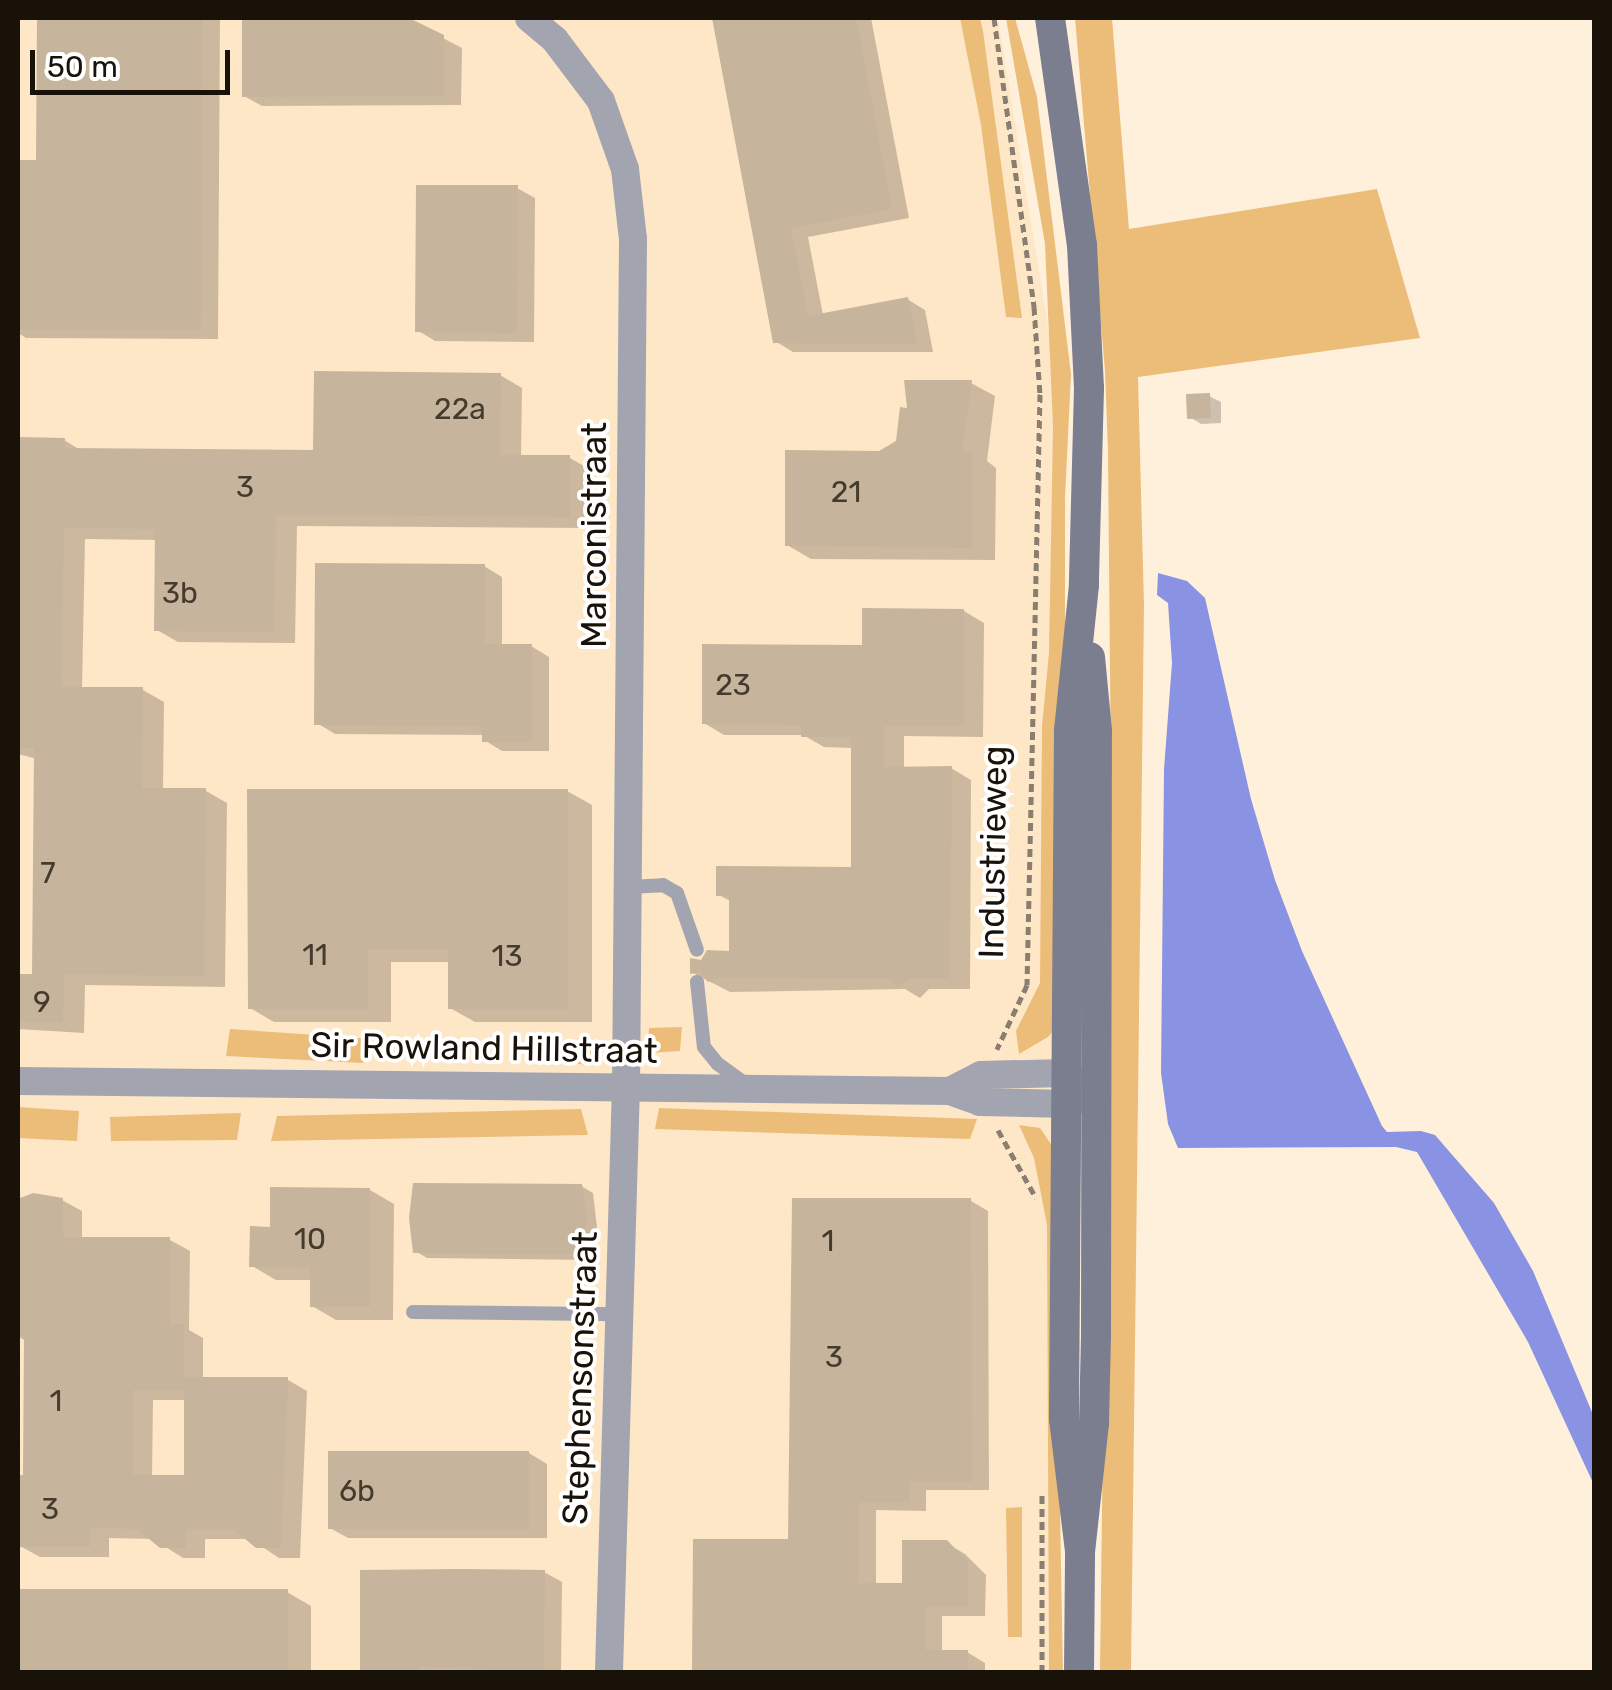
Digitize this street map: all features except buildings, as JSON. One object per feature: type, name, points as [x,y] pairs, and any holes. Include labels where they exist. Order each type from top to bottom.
[{"type":"main road","points":[[1034,18],[1061,119]]},
{"type":"main road","points":[[1050,18],[1061,119],[1082,244],[1088,388],[1084,584],[1069,730],[1064,1419],[1080,1552]]},
{"type":"main road","points":[[1079,1672],[1080,1552],[1094,1424],[1096,1092],[1096,731],[1084,584]]},
{"type":"street","name":"Marconistraat","points":[[529,18],[556,40],[601,101],[625,170],[633,239],[626,1085]]},
{"type":"street","name":"Sir Rowland Hillstraat","points":[[18,1080],[950,1091],[980,1102],[996,1088],[1067,1073]]},
{"type":"street","points":[[1067,1073],[1096,1092]]},
{"type":"street","name":"Stephensonstraat","points":[[609,1672],[626,1085]]},
{"type":"street","name":"Sir Rowland Hillstraat","points":[[996,1088],[1067,1104],[1096,1092]]},
{"type":"lane","points":[[628,887],[662,885],[677,893],[697,950]]},
{"type":"lane","points":[[697,982],[704,1047],[718,1064],[752,1090]]},
{"type":"lane","points":[[414,1312],[619,1314]]},
{"type":"path","name":"Industrieweg","points":[[994,18],[1034,306],[1040,394],[1027,984],[997,1045],[996,1088],[998,1130],[1038,1204]]},
{"type":"path","points":[[1042,1475],[1042,1672]]},
{"type":"shaded area","points":[[18,18],[998,18],[1058,388],[1056,989],[1062,1672],[18,1672]]},
{"type":"shaded area","points":[[960,18],[980,18],[983,31],[1022,318],[1006,317],[981,125]]},
{"type":"shaded area","points":[[1006,18],[1015,18],[1037,97],[1071,374],[1065,498],[1065,836],[1058,1025],[1048,1037],[1019,1054],[1016,1031],[1040,983],[1042,726],[1049,653],[1053,426],[1045,244]]},
{"type":"shaded area","points":[[1075,18],[1112,18],[1129,229],[1377,189],[1420,338],[1138,377],[1144,605],[1131,1672],[1100,1672],[1111,781],[1108,451],[1105,371]]},
{"type":"shaded area","points":[[682,1027],[680,1051],[648,1053],[649,1028]]},
{"type":"shaded area","points":[[230,1029],[374,1039],[363,1063],[226,1056]]},
{"type":"shaded area","points":[[602,1043],[596,1066],[535,1059],[536,1046]]},
{"type":"shaded area","points":[[18,1107],[79,1111],[77,1141],[18,1138]]},
{"type":"shaded area","points":[[659,1108],[977,1119],[970,1139],[655,1129]]},
{"type":"shaded area","points":[[581,1109],[588,1135],[271,1141],[277,1116]]},
{"type":"shaded area","points":[[241,1113],[237,1140],[111,1141],[110,1117]]},
{"type":"shaded area","points":[[1019,1125],[1040,1128],[1053,1147],[1063,1672],[1049,1672],[1047,1225],[1034,1158]]},
{"type":"shaded area","points":[[1022,1507],[1022,1637],[1008,1637],[1006,1508]]},
{"type":"water","points":[[1158,573],[1187,581],[1205,598],[1251,799],[1275,880],[1302,951],[1382,1126],[1387,1132],[1421,1131],[1435,1135],[1494,1203],[1533,1271],[1594,1417],[1594,1485],[1528,1342],[1417,1152],[1396,1147],[1178,1148],[1168,1124],[1161,1073],[1164,769],[1172,663],[1168,603],[1157,595]]}]
